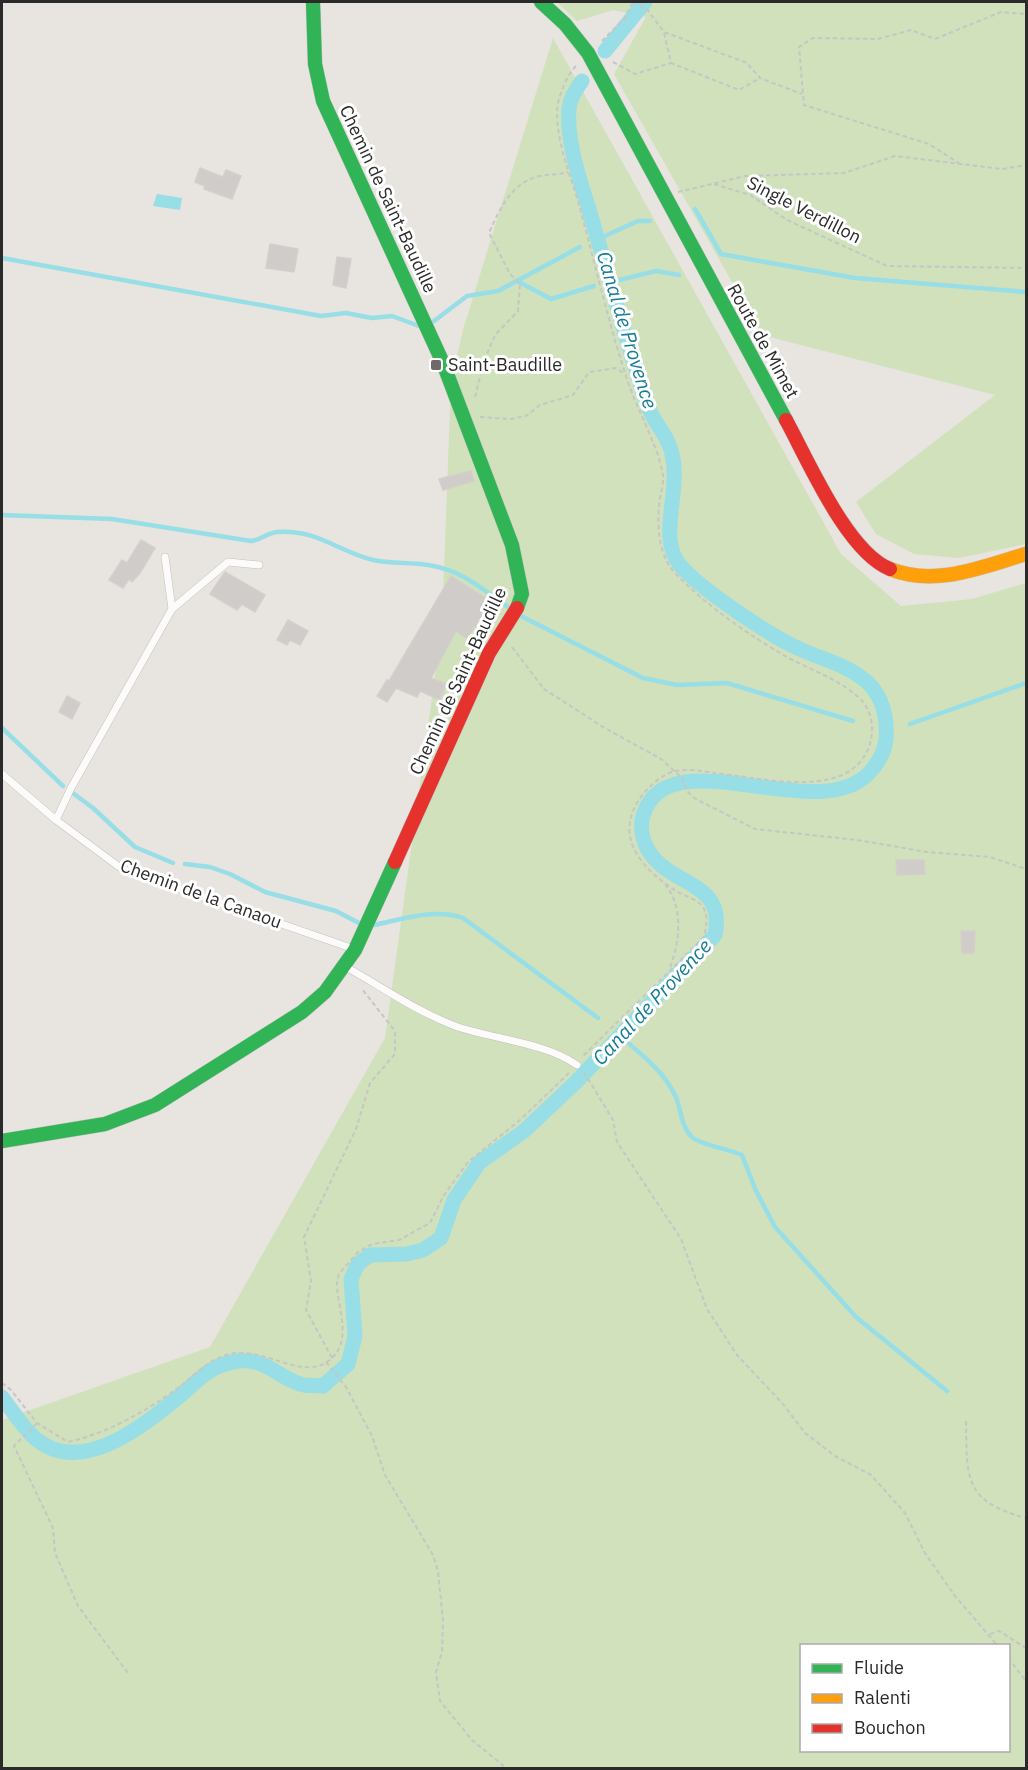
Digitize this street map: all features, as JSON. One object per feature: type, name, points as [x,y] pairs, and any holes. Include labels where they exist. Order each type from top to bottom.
[{"type":"street","name":"Chemin de Saint-Baudille","points":[[2,1141],[27,1139],[105,1124],[155,1105],[286,1023],[325,992],[355,950],[489,653],[517,607],[522,594],[512,545],[428,326],[355,175],[323,101],[315,64],[314,2]]},
{"type":"street","name":"Route de Mimet","points":[[541,2],[565,24],[588,53],[663,196],[845,527],[864,553],[890,571],[905,577],[921,578],[940,576],[1026,554]]},
{"type":"lane","points":[[165,557],[172,609]]},
{"type":"lane","points":[[56,820],[71,788],[172,609],[228,562],[259,565]]},
{"type":"lane","name":"Chemin de la Canaou","points":[[2,774],[56,820],[122,869],[355,950]]},
{"type":"lane","points":[[345,967],[424,1013],[481,1034],[517,1041],[579,1067]]},
{"type":"path","points":[[2,1383],[12,1390],[37,1423],[68,1442],[93,1436],[122,1424],[173,1391],[208,1362],[241,1351],[291,1363],[306,1370],[332,1358],[344,1339],[337,1283],[339,1274],[347,1262],[372,1244],[399,1240],[430,1223],[444,1195],[468,1162],[579,1067],[605,1033],[704,937],[707,920],[703,907],[662,880],[640,860],[633,849],[630,820],[635,805],[645,792],[672,772],[695,770],[777,781],[820,781],[840,777],[856,767],[866,755],[872,740],[872,724],[868,709],[859,697],[829,675],[768,646],[728,618],[675,574],[666,559],[658,527],[663,477],[654,444],[625,374],[562,154],[557,107],[572,70],[625,18],[633,2],[646,8],[664,32],[671,63]]},
{"type":"path","points":[[960,164],[929,144],[804,105],[799,47],[813,38],[878,39],[912,30],[935,39],[1001,12],[1026,14]]},
{"type":"path","points":[[664,32],[747,63],[760,78],[802,94]]},
{"type":"path","points":[[609,60],[635,74],[671,63],[739,90],[760,78]]},
{"type":"path","points":[[663,196],[745,176],[844,173],[895,156],[935,159],[1002,169],[1026,165]]},
{"type":"path","points":[[475,399],[484,361],[495,335],[518,311],[520,284],[510,274],[489,233],[507,200],[525,180],[568,172]]},
{"type":"path","name":"Single Verdillon","points":[[712,183],[750,195],[787,220],[887,266],[1026,268]]},
{"type":"path","points":[[463,421],[494,416],[511,419],[526,416],[540,405],[573,395],[589,372],[616,368],[625,374]]},
{"type":"path","points":[[502,633],[544,689],[603,727],[661,759],[672,772],[682,778],[687,791],[714,809],[756,829],[856,840],[927,852],[990,856],[1026,869]]},
{"type":"path","points":[[662,880],[676,901],[678,920],[676,950],[668,972]]},
{"type":"path","points":[[332,1358],[306,1310],[311,1281],[304,1237],[356,1129],[370,1083],[395,1054],[395,1030],[345,967]]},
{"type":"path","points":[[579,1067],[590,1078],[613,1120],[617,1142],[681,1239],[707,1309],[737,1356],[783,1404],[805,1433],[835,1456],[871,1475],[905,1512],[925,1552],[955,1596],[996,1644]]},
{"type":"path","points":[[326,1362],[346,1386],[372,1436],[385,1475],[433,1555],[438,1571],[443,1621],[442,1652],[436,1672],[440,1701],[472,1740],[506,1768]]},
{"type":"path","points":[[966,1420],[967,1471],[972,1486],[985,1501],[1004,1512],[1026,1518]]},
{"type":"path","points":[[37,1423],[14,1446],[53,1528],[55,1553],[78,1606],[128,1672]]},
{"type":"path","points":[[989,1635],[999,1631],[1026,1648]]},
{"type":"path","points":[[1010,1661],[1026,1681]]},
{"type":"green space","points":[[557,2],[1026,2],[1026,544],[959,558],[914,554],[876,534],[856,502],[995,395],[762,335],[614,74],[646,17],[613,10],[577,21]]},
{"type":"green space","points":[[553,38],[841,554],[901,606],[972,599],[1026,583],[1026,1768],[2,1768],[2,1420],[210,1347],[385,1038],[442,625],[451,383],[463,330]]},
{"type":"water","points":[[157,194],[182,198],[180,210],[153,206]]},
{"type":"building","points":[[200,168],[223,177],[226,170],[241,176],[232,199],[204,189],[205,186],[195,182]]},
{"type":"building","points":[[270,244],[298,249],[294,272],[266,268]]},
{"type":"building","points":[[337,257],[351,259],[346,288],[333,285]]},
{"type":"building","points":[[471,471],[474,481],[443,490],[439,479]]},
{"type":"building","points":[[141,540],[155,548],[140,573],[132,582],[129,579],[123,588],[109,580],[122,560],[127,563]]},
{"type":"building","points":[[225,572],[265,595],[255,612],[242,604],[237,610],[210,594]]},
{"type":"building","points":[[451,576],[495,604],[483,622],[480,620],[466,638],[456,631],[431,678],[446,684],[440,700],[420,691],[417,697],[396,688],[387,702],[377,696],[387,680],[389,681]]},
{"type":"building","points":[[288,620],[308,631],[300,645],[290,640],[287,645],[277,640]]},
{"type":"building","points":[[67,696],[80,703],[72,719],[59,712]]},
{"type":"building","points":[[896,860],[924,860],[925,874],[897,875]]},
{"type":"building","points":[[961,931],[975,931],[974,953],[962,953]]},
{"type":"waterway","name":"Canal de Provence","points":[[605,51],[645,2]]},
{"type":"waterway","name":"Canal de Provence","points":[[2,1397],[36,1439],[53,1449],[72,1452],[91,1450],[128,1434],[161,1411],[202,1376],[224,1364],[255,1362],[295,1382],[323,1386],[348,1364],[355,1336],[351,1279],[358,1264],[370,1255],[407,1254],[423,1250],[441,1238],[454,1200],[479,1163],[524,1131],[576,1082],[715,935],[716,917],[712,903],[704,893],[655,860],[643,839],[643,816],[657,793],[681,783],[711,781],[815,792],[846,787],[869,773],[882,754],[886,740],[885,717],[881,702],[868,683],[845,668],[789,644],[738,612],[690,575],[680,565],[673,552],[670,538],[673,456],[644,395],[580,181],[570,137],[569,108],[572,97],[582,81]]},
{"type":"waterway","points":[[695,209],[721,254],[855,278],[1026,292]]},
{"type":"waterway","points":[[594,241],[638,221],[650,221]]},
{"type":"waterway","points":[[434,321],[467,296],[498,291],[580,247]]},
{"type":"waterway","points":[[2,258],[321,316],[346,313],[372,318],[392,316],[419,326]]},
{"type":"waterway","points":[[607,283],[656,271],[679,275]]},
{"type":"waterway","points":[[517,281],[551,299],[594,286]]},
{"type":"waterway","points":[[2,515],[112,519],[251,541],[277,532],[304,534],[373,560],[440,567],[471,581],[509,608]]},
{"type":"waterway","points":[[521,616],[643,678],[677,685],[727,683],[853,721]]},
{"type":"waterway","points":[[910,724],[1026,683]]},
{"type":"waterway","points":[[2,728],[63,786]]},
{"type":"waterway","points":[[74,794],[93,808],[135,847],[173,863]]},
{"type":"waterway","points":[[185,864],[210,867],[230,874],[265,892],[336,911],[359,923]]},
{"type":"waterway","points":[[374,925],[430,914],[463,918],[598,1018]]},
{"type":"waterway","points":[[628,1043],[666,1080],[675,1095],[683,1124],[693,1138],[742,1155],[756,1191],[775,1227],[856,1317],[947,1391]]},
{"type":"traffic: fast","points":[[313,2],[315,64],[323,101],[443,363],[512,545],[522,594],[517,608]]},
{"type":"traffic: fast","points":[[541,2],[565,24],[588,53],[786,420]]},
{"type":"traffic: fast","points":[[2,1141],[105,1124],[155,1105],[302,1012],[325,992],[355,950],[395,862]]},
{"type":"traffic: slow","points":[[890,569],[907,574],[941,576],[1026,554]]},
{"type":"traffic: jam","points":[[786,420],[817,480],[844,525],[874,559],[890,569]]},
{"type":"traffic: jam","points":[[395,862],[489,653],[517,608]]},
{"type":"place","name":"Saint-Baudille","points":[[436,365]]}]
